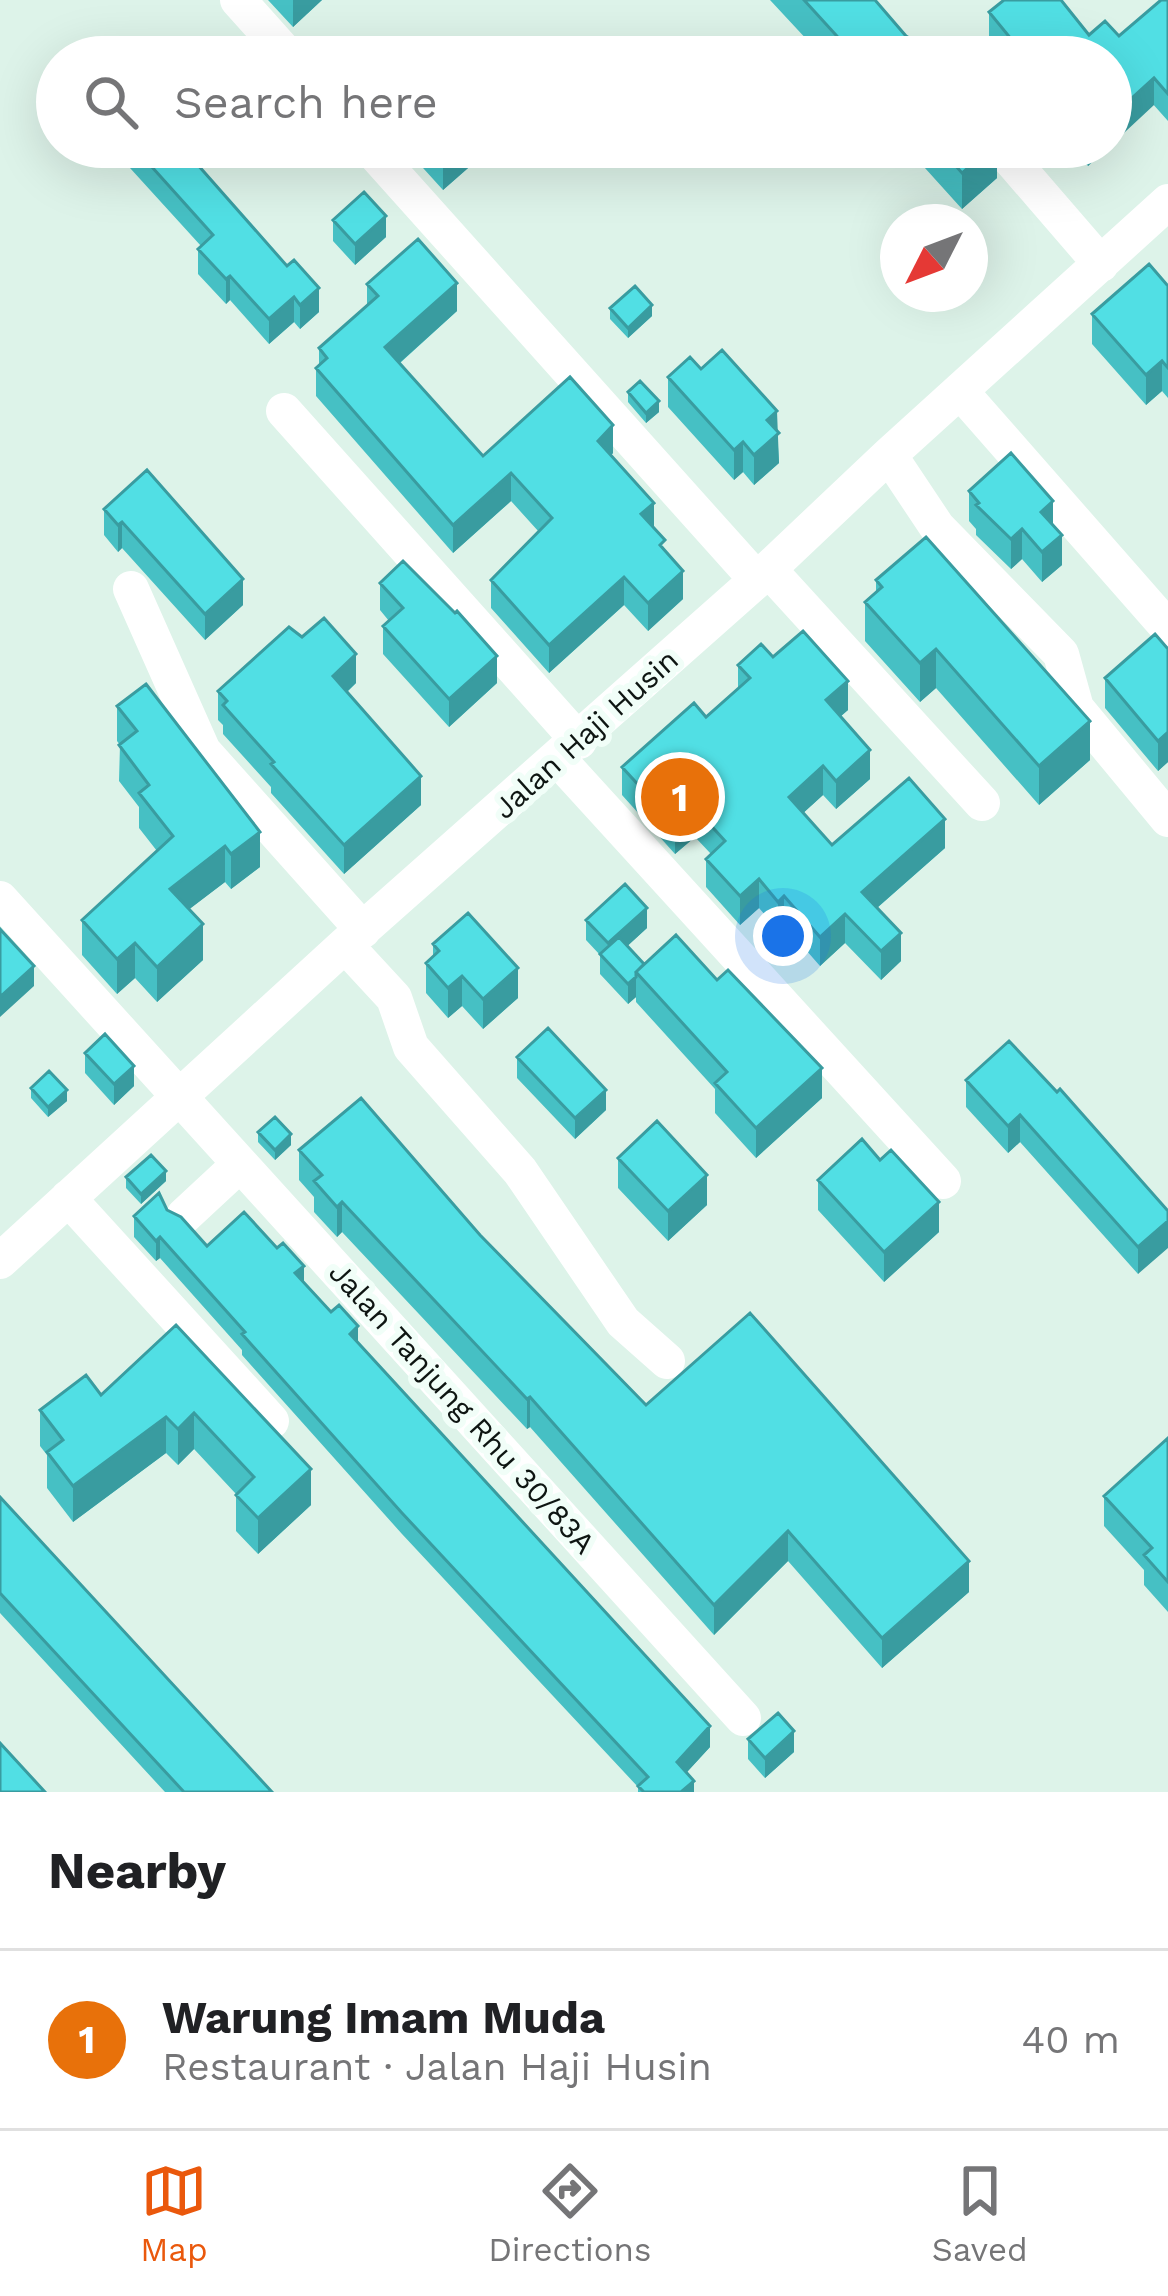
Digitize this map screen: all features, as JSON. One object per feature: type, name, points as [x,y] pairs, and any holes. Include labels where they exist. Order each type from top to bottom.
[{"type":"street","points":[[238,0],[270,36]]},
{"type":"street","points":[[388,168],[763,575],[982,803]]},
{"type":"street","points":[[1018,168],[1101,264]]},
{"type":"street","name":"Jalan Haji Husin","points":[[0,1261],[763,575],[1101,264],[1160,225]]},
{"type":"street","points":[[960,391],[1168,628]]},
{"type":"street","points":[[284,411],[569,750],[943,1181]]},
{"type":"street","points":[[889,455],[937,527],[1060,654],[1076,708],[1168,819]]},
{"type":"street","points":[[131,589],[203,751],[354,938],[394,998],[411,1047],[520,1172],[623,1322],[667,1361]]},
{"type":"street","name":"Jalan Tanjung Rhu 30/83A","points":[[0,898],[743,1718]]},
{"type":"street","points":[[184,1216],[240,1164]]},
{"type":"street","points":[[68,1198],[271,1421]]},
{"type":"building","points":[[804,0],[875,0],[906,36],[837,36]]},
{"type":"building","points":[[1004,0],[1061,0],[1089,35],[1105,21],[1119,36],[1009,36],[989,12]]},
{"type":"building","points":[[1161,0],[1168,0],[1168,94],[1154,78],[1132,98],[1132,36],[1119,36]]},
{"type":"building","points":[[153,168],[201,168],[287,266],[294,260],[319,288],[300,305],[294,297],[269,319],[198,249],[213,235]]},
{"type":"building","points":[[364,192],[386,216],[355,244],[333,220]]},
{"type":"building","points":[[418,239],[457,283],[385,347],[483,456],[570,377],[613,425],[598,441],[654,503],[641,514],[665,540],[660,545],[683,571],[648,603],[624,577],[549,645],[491,580],[552,518],[511,473],[453,525],[316,368],[327,358],[319,348],[378,296],[367,284]]},
{"type":"building","points":[[1149,264],[1168,286],[1168,368],[1162,361],[1146,375],[1092,314]]},
{"type":"building","points":[[635,286],[652,305],[628,328],[610,308]]},
{"type":"building","points":[[722,350],[777,411],[767,420],[779,433],[754,455],[743,442],[734,450],[668,377],[690,357],[701,369]]},
{"type":"building","points":[[640,381],[659,401],[646,413],[628,392]]},
{"type":"building","points":[[1011,453],[1053,501],[1041,512],[1062,535],[1042,552],[1022,529],[1011,539],[976,505],[969,491]]},
{"type":"building","points":[[147,470],[243,579],[205,614],[122,522],[118,525],[104,509]]},
{"type":"building","points":[[926,537],[1090,721],[1039,766],[936,649],[920,663],[865,602],[882,587],[876,580]]},
{"type":"building","points":[[403,561],[497,656],[449,699],[383,626],[403,608],[380,583]]},
{"type":"building","points":[[324,618],[356,654],[333,676],[421,776],[344,845],[271,764],[274,762],[223,705],[227,701],[218,691],[289,627],[302,637]]},
{"type":"building","points":[[803,631],[848,681],[826,700],[870,750],[836,781],[823,766],[789,797],[832,845],[909,778],[945,819],[862,892],[901,933],[881,951],[845,914],[820,937],[784,896],[778,902],[759,879],[740,896],[706,859],[725,841],[695,808],[675,825],[622,767],[694,703],[706,717],[750,678],[738,665],[761,644],[773,657]]},
{"type":"building","points":[[1155,634],[1168,649],[1168,732],[1158,741],[1105,678]]},
{"type":"building","points":[[146,684],[260,832],[231,854],[225,846],[170,889],[203,924],[157,967],[135,943],[117,959],[82,920],[173,836],[139,793],[149,785],[119,745],[137,731],[117,706]]},
{"type":"building","points":[[625,884],[647,908],[608,943],[586,920]]},
{"type":"building","points":[[468,913],[518,968],[483,999],[462,976],[448,988],[426,963],[439,951],[433,944]]},
{"type":"building","points":[[0,929],[34,966],[0,997]]},
{"type":"building","points":[[676,935],[717,980],[728,970],[822,1068],[756,1128],[715,1083],[727,1072],[636,972]]},
{"type":"building","points":[[619,937],[644,964],[628,984],[600,954]]},
{"type":"building","points":[[548,1028],[606,1090],[575,1118],[517,1057]]},
{"type":"building","points":[[105,1034],[134,1066],[114,1084],[85,1053]]},
{"type":"building","points":[[1009,1041],[1057,1092],[1060,1089],[1168,1211],[1168,1221],[1138,1247],[1020,1115],[1008,1126],[966,1080]]},
{"type":"building","points":[[49,1071],[67,1090],[48,1107],[31,1088]]},
{"type":"building","points":[[361,1098],[480,1235],[646,1405],[750,1313],[969,1561],[882,1638],[788,1531],[714,1605],[530,1397],[342,1202],[337,1207],[314,1181],[322,1175],[299,1150]]},
{"type":"building","points":[[275,1117],[291,1134],[275,1150],[258,1132]]},
{"type":"building","points":[[657,1121],[707,1175],[668,1211],[618,1158]]},
{"type":"building","points":[[862,1139],[880,1160],[891,1150],[939,1202],[884,1252],[818,1180]]},
{"type":"building","points":[[151,1155],[166,1171],[141,1194],[126,1177]]},
{"type":"building","points":[[159,1193],[167,1210],[181,1217],[207,1246],[244,1212],[277,1248],[283,1243],[304,1266],[295,1273],[331,1312],[339,1305],[358,1326],[350,1334],[710,1726],[677,1762],[694,1781],[681,1792],[644,1792],[638,1786],[648,1777],[402,1513],[160,1237],[156,1241],[134,1216]]},
{"type":"building","points":[[176,1325],[311,1469],[258,1518],[236,1495],[254,1477],[194,1413],[178,1429],[166,1417],[73,1486],[47,1452],[63,1440],[40,1410],[86,1375],[101,1395]]},
{"type":"building","points":[[1168,1438],[1168,1582],[1144,1555],[1152,1548],[1104,1496]]},
{"type":"building","points":[[0,1497],[272,1792],[184,1792],[0,1593]]},
{"type":"building","points":[[778,1713],[794,1731],[765,1758],[748,1739]]},
{"type":"building","points":[[0,1743],[45,1792],[0,1792]]},
{"type":"place","name":"Warung Imam Muda","points":[[680,797]]}]
